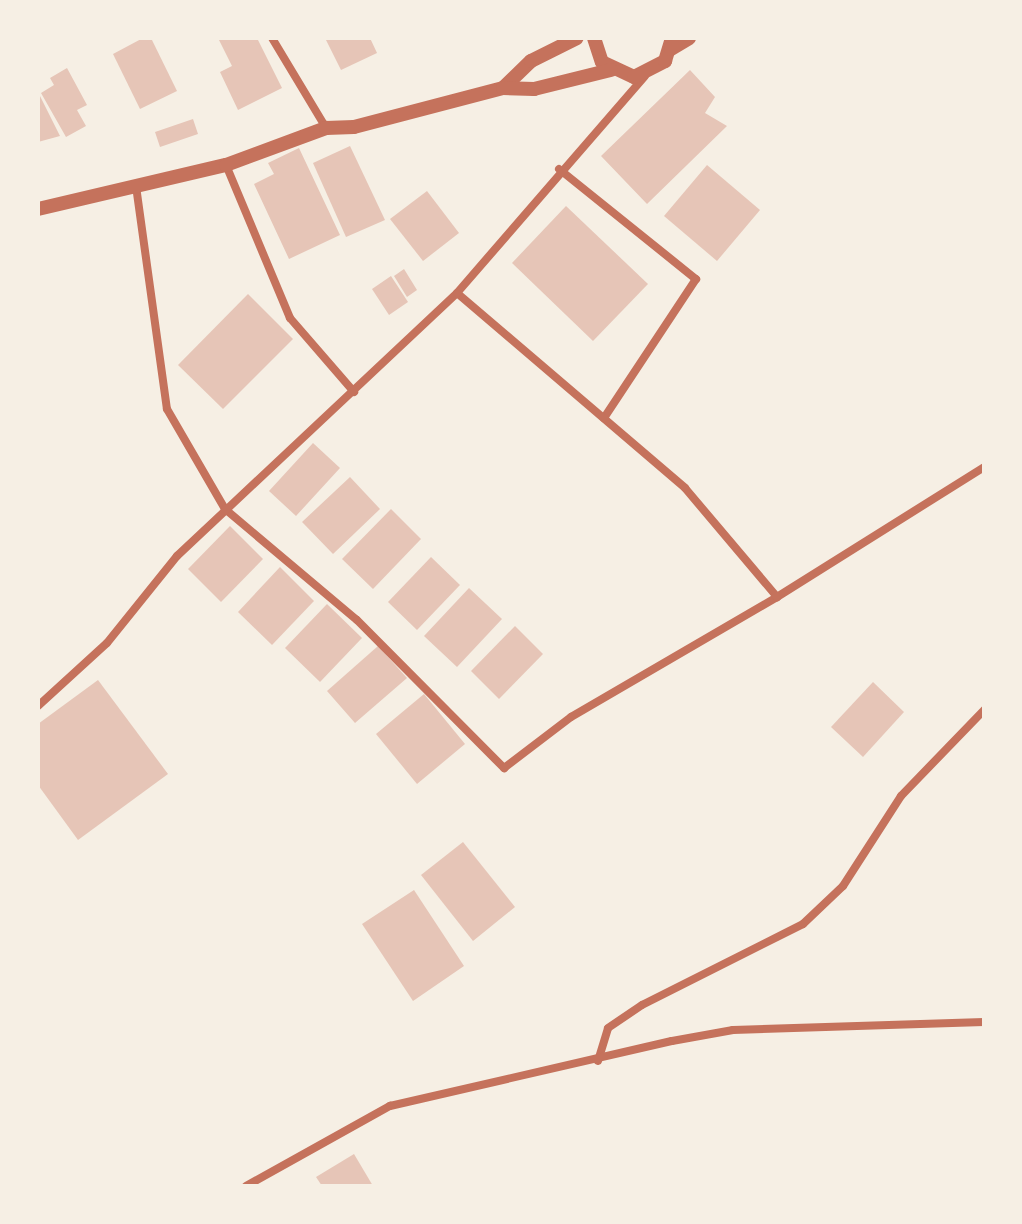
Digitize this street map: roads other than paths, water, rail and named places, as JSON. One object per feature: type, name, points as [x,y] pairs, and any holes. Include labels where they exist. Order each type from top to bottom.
[{"type":"street","points":[[272,38],[326,128]]},
{"type":"street","points":[[503,88],[531,61],[577,38]]},
{"type":"street","points":[[594,38],[597,52],[611,70]]},
{"type":"street","points":[[38,706],[107,643],[177,556],[457,293],[559,169],[645,75],[665,61],[671,44],[689,38]]},
{"type":"street","points":[[38,209],[226,165],[326,128],[354,127],[503,88],[534,89],[611,70],[645,75]]},
{"type":"street","points":[[226,165],[290,318],[354,392]]},
{"type":"street","points":[[559,169],[696,279],[604,418]]},
{"type":"street","points":[[136,186],[167,409],[225,509],[357,620],[504,768],[571,717],[777,597],[984,467]]},
{"type":"street","points":[[457,293],[685,488],[777,597]]},
{"type":"street","points":[[598,1061],[608,1028],[642,1005],[803,924],[843,886],[901,796],[984,710]]},
{"type":"street","points":[[246,1186],[390,1106],[733,1030],[984,1022]]}]
